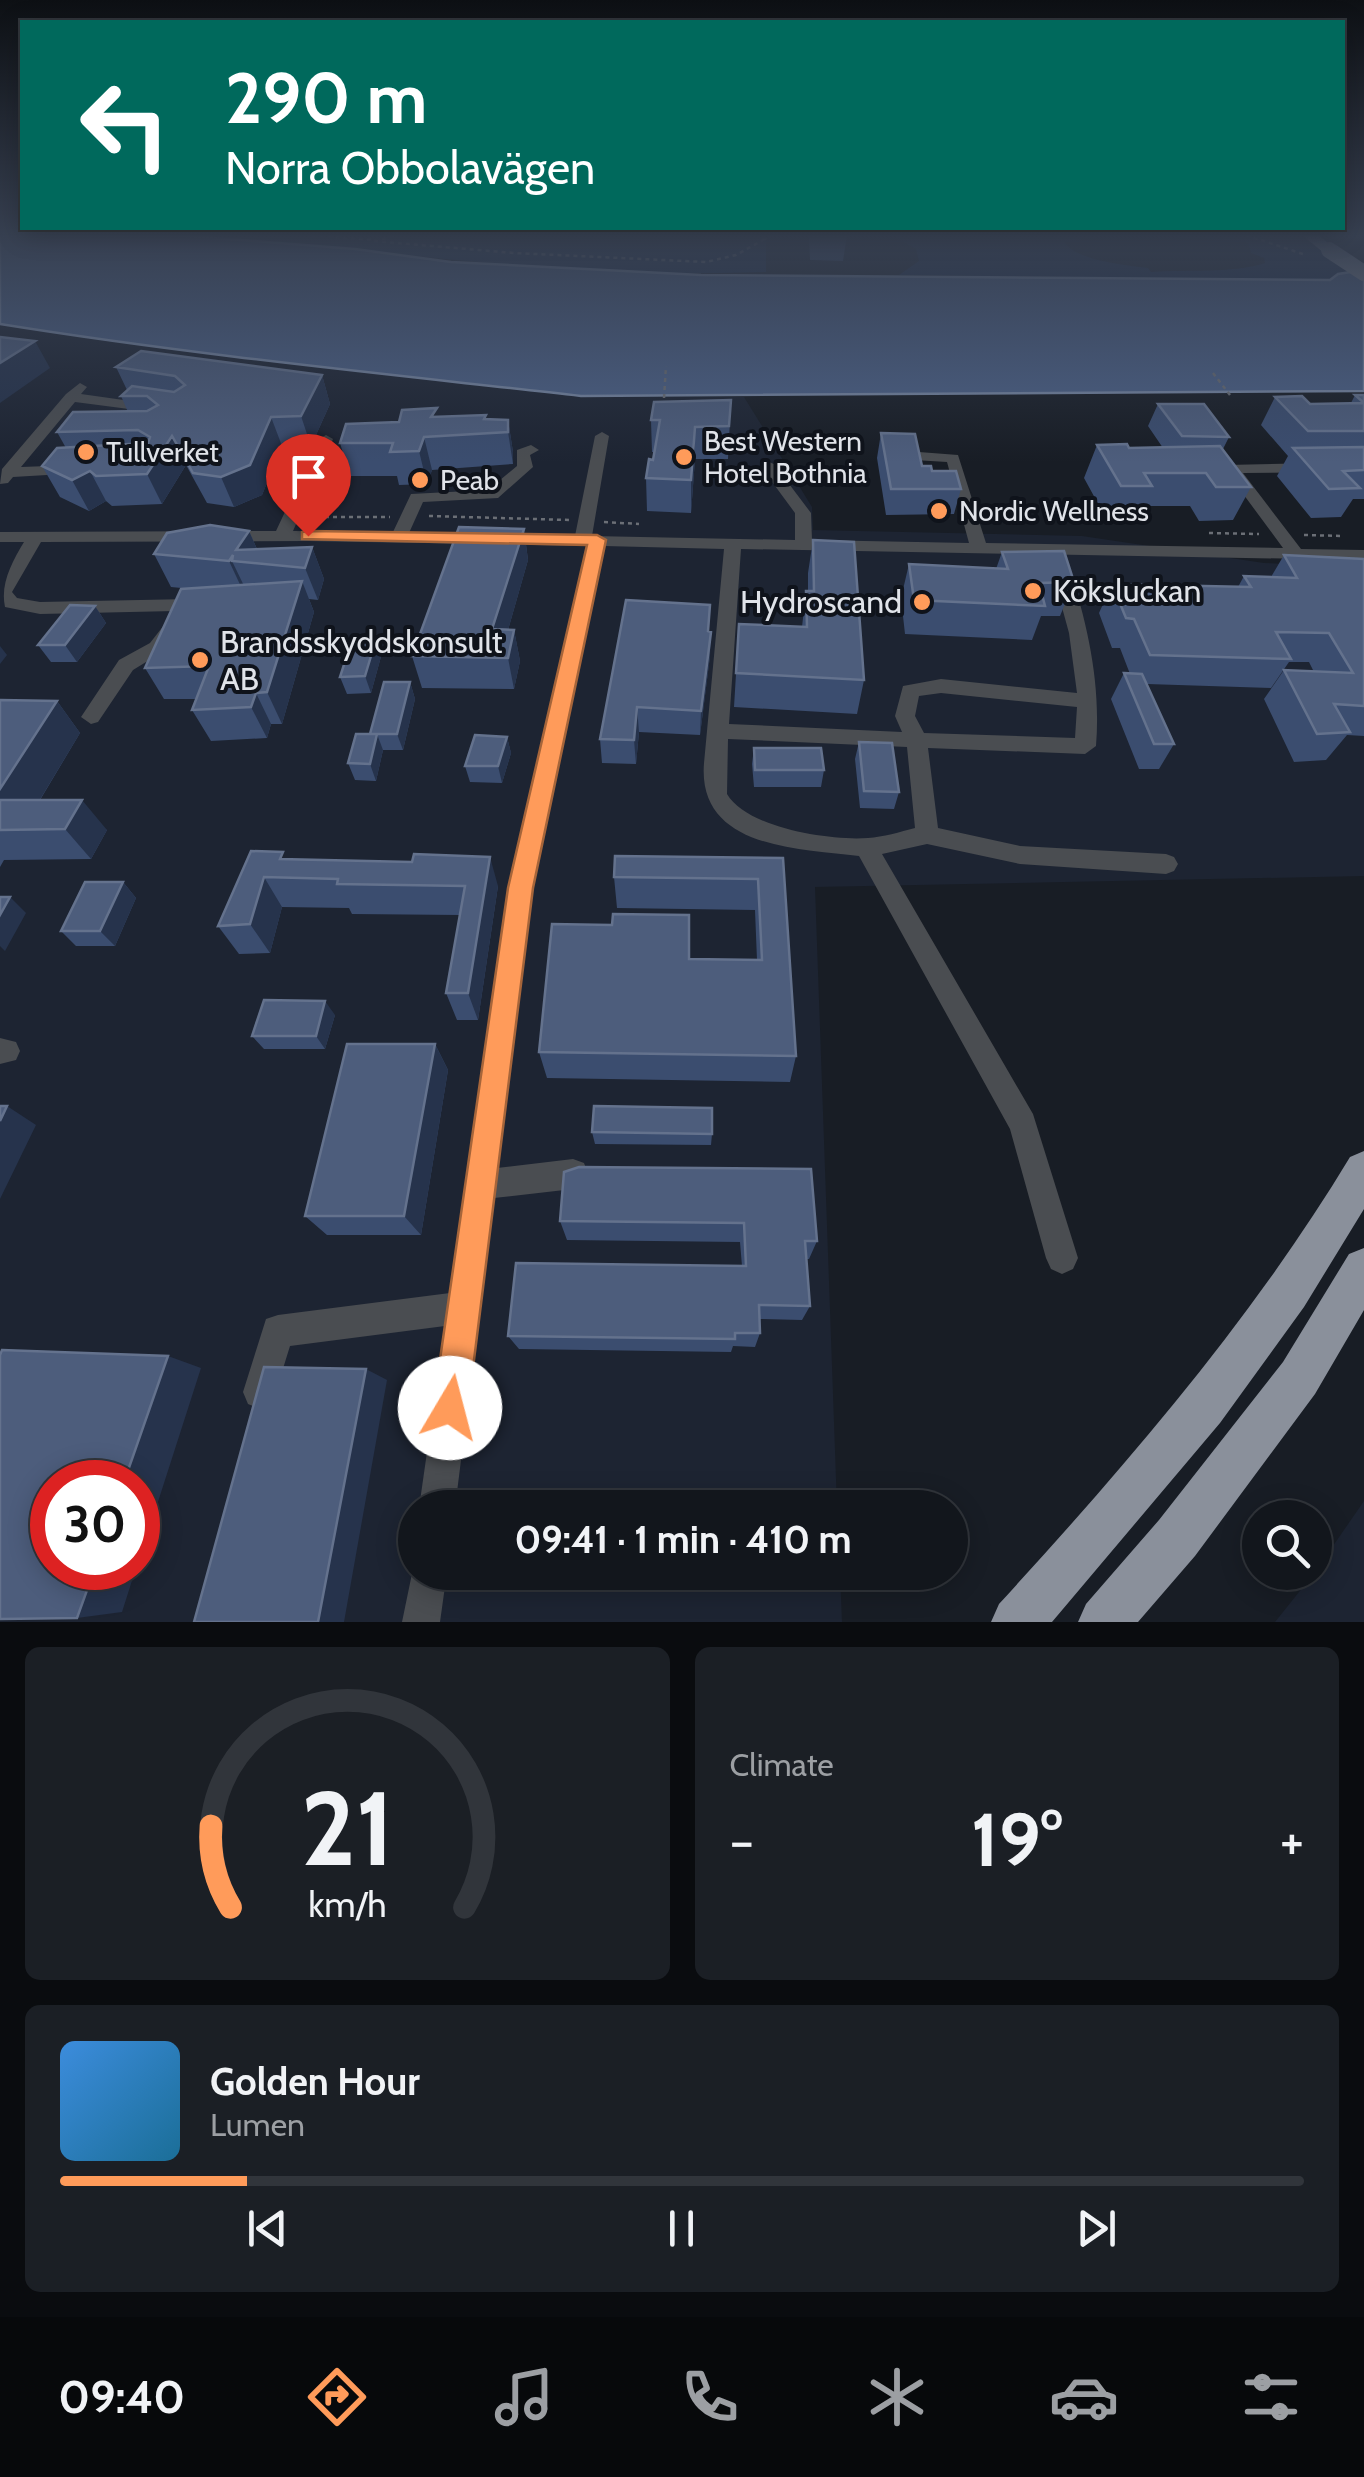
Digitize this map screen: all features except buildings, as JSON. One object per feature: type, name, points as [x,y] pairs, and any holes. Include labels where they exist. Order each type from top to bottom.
[{"type":"highway","points":[[1017,1622],[1116,1512],[1250,1345],[1311,1260],[1364,1171]]},
{"type":"highway","points":[[1104,1622],[1177,1538],[1298,1378],[1364,1269]]},
{"type":"street","points":[[4,478],[75,392],[168,410]]},
{"type":"street","points":[[42,432],[62,432]]},
{"type":"street","points":[[439,1490],[520,888],[590,540],[602,436]]},
{"type":"street","points":[[282,536],[326,439]]},
{"type":"street","points":[[398,537],[417,497],[492,495],[525,467],[522,453],[530,450]]},
{"type":"street","points":[[918,458],[953,458],[979,548]]},
{"type":"street","points":[[769,466],[803,513],[804,544]]},
{"type":"street","points":[[1296,554],[1232,468],[1364,466]]},
{"type":"street","points":[[4,478],[99,470]]},
{"type":"street","points":[[36,536],[2,592],[11,603],[40,608],[190,604],[157,647],[126,664],[91,717]]},
{"type":"street","points":[[0,537],[398,537],[1364,555]]},
{"type":"street","points":[[733,542],[715,794],[728,814],[763,832],[866,848],[926,835],[1020,855],[1166,864]]},
{"type":"street","points":[[718,731],[1085,746],[1087,701],[1080,627],[1054,549]]},
{"type":"street","points":[[926,835],[918,740],[905,716],[910,692],[941,686],[1087,701]]},
{"type":"street","points":[[866,848],[1023,1124],[1062,1258]]},
{"type":"street","points":[[480,1185],[573,1174]]},
{"type":"street","points":[[252,1422],[278,1331],[464,1308]]},
{"type":"street","points":[[422,1622],[426,1590]]},
{"type":"path","points":[[664,398],[666,366]]},
{"type":"path","points":[[1214,373],[1230,395]]},
{"type":"shaded area","points":[[0,311],[1364,311],[1364,391],[581,396],[145,345],[0,324]]},
{"type":"shaded area","points":[[0,324],[105,341],[581,396],[744,397],[812,507],[813,530],[1082,536],[1264,563],[1364,567],[1364,876],[815,887],[836,1490],[398,1490],[398,1590],[841,1590],[842,1622],[0,1622]]},
{"type":"shaded area","points":[[1364,1501],[1364,1622],[1275,1622],[1301,1590],[1332,1590],[1332,1547]]},
{"type":"place","name":"Tullverket","points":[[86,452]]},
{"type":"place","name":"Best Western Hotel Bothnia","points":[[684,457]]},
{"type":"place","name":"Peab","points":[[420,480]]},
{"type":"place","name":"Nordic Wellness","points":[[939,511]]},
{"type":"place","name":"Köksluckan","points":[[1033,591]]},
{"type":"place","name":"Hydroscand","points":[[922,602]]},
{"type":"place","name":"Brandsskyddskonsult AB","points":[[200,660]]},
{"type":"route","points":[[308,536],[597,540],[520,888],[450,1408]]}]
